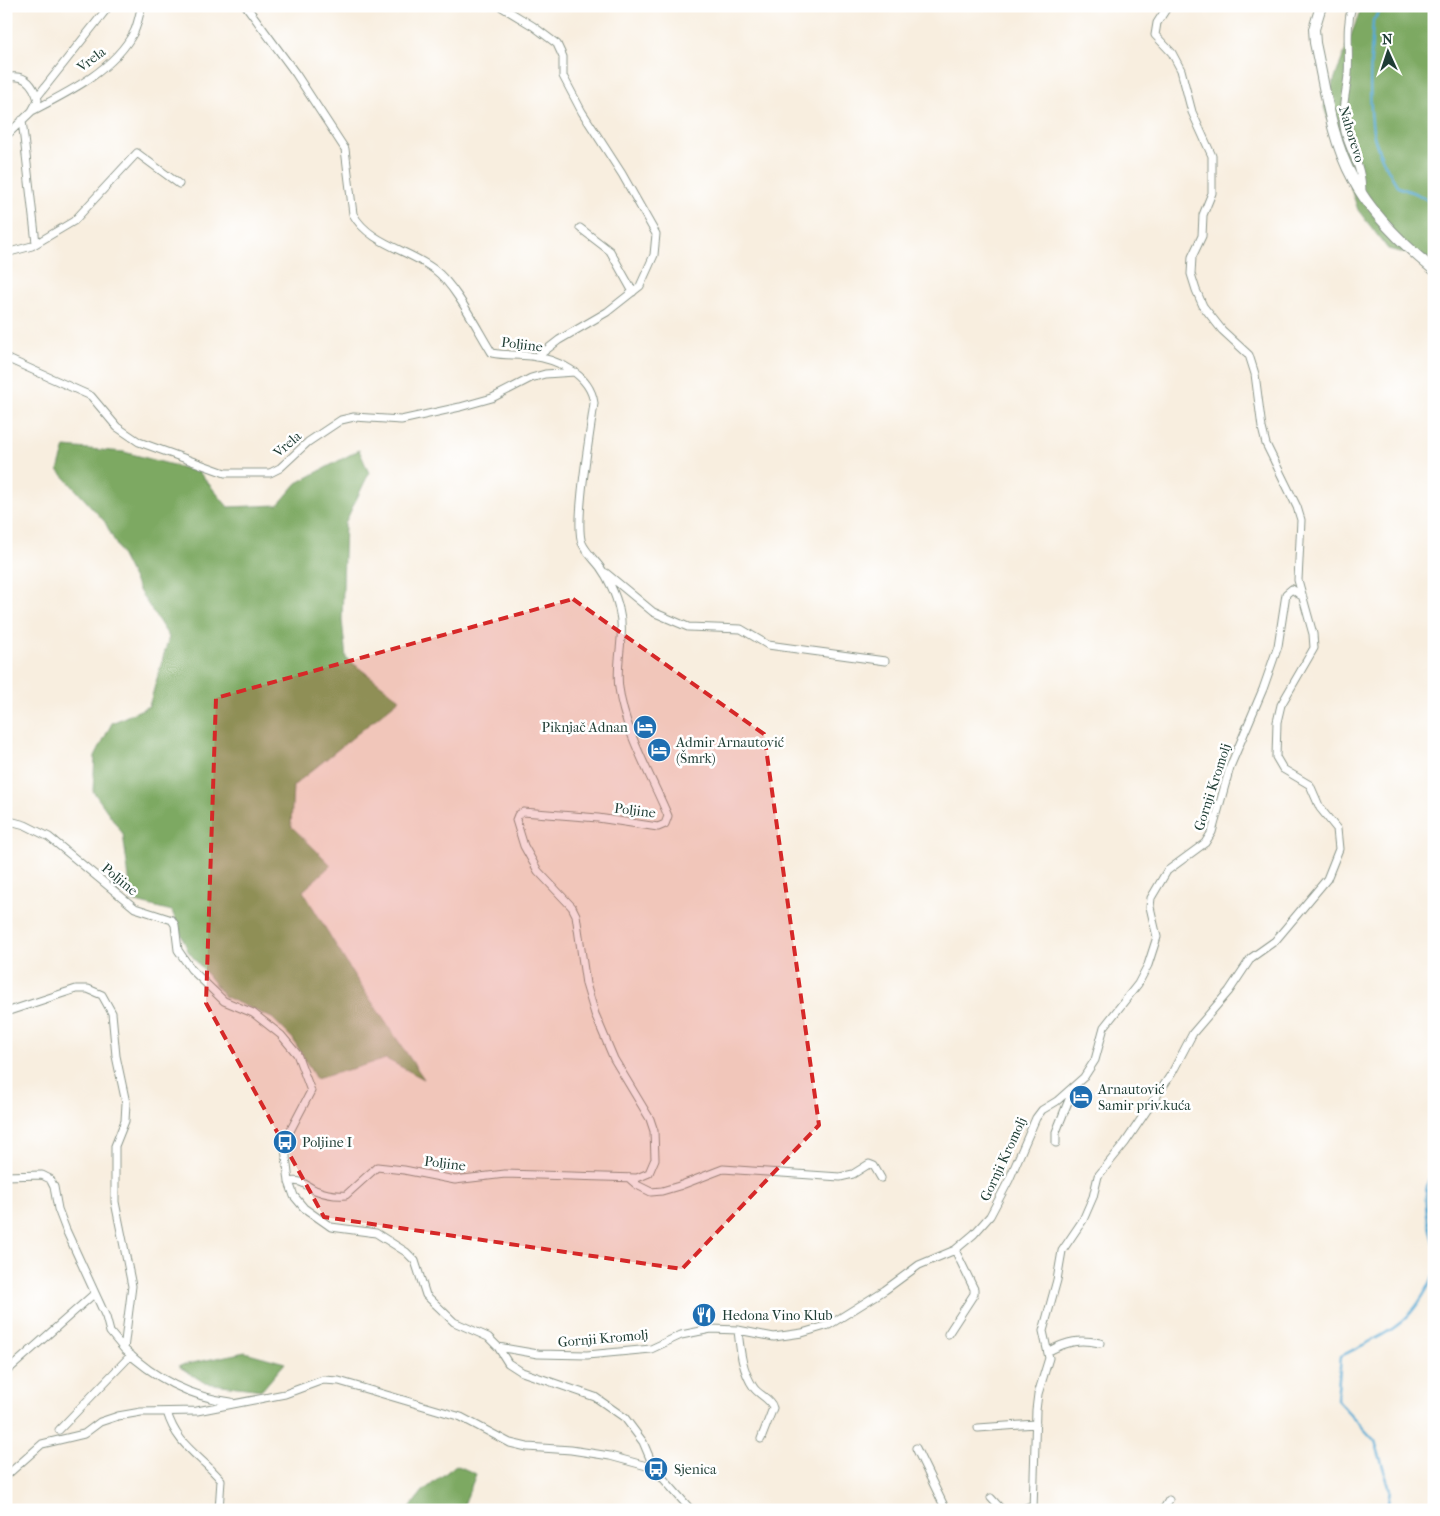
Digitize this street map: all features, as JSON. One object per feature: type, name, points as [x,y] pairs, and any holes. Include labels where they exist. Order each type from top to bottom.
[{"type":"street","name":"Vrela","points":[[32,112],[37,97],[109,6]]},
{"type":"street","name":"Vrela","points":[[6,136],[32,112],[77,86],[116,56],[135,31],[142,6]]},
{"type":"street","name":"Poljine","points":[[246,6],[296,74],[345,149],[353,214],[357,222],[372,234],[434,269],[445,279],[492,353],[537,357],[568,366],[593,393],[594,403],[584,471],[581,536],[588,552],[602,569],[620,610],[621,643],[618,678],[624,709],[643,761],[668,816],[665,824],[658,827],[598,818],[523,812],[518,815],[516,820],[524,846],[538,871],[572,907],[576,915],[586,984],[595,1014],[614,1059],[650,1119],[654,1131],[655,1159],[649,1173],[629,1178],[505,1174],[455,1180],[404,1170],[377,1168],[346,1195],[334,1196],[315,1190],[303,1182],[289,1182]]},
{"type":"street","points":[[500,6],[533,26],[557,44],[563,57],[563,76],[582,112],[651,223],[657,242],[654,255],[640,286],[607,312],[559,340],[537,357]]},
{"type":"street","points":[[1021,1510],[1033,1507],[1038,1394],[1049,1351],[1043,1340],[1043,1331],[1057,1280],[1059,1258],[1084,1220],[1093,1198],[1098,1176],[1125,1143],[1172,1073],[1193,1033],[1229,991],[1250,958],[1275,941],[1327,879],[1339,849],[1336,829],[1320,808],[1310,785],[1283,769],[1276,757],[1277,722],[1281,705],[1314,648],[1313,634],[1301,595],[1297,566],[1301,520],[1297,507],[1266,444],[1255,374],[1249,355],[1222,330],[1203,306],[1191,274],[1192,257],[1202,236],[1203,215],[1212,193],[1212,156],[1192,112],[1181,70],[1172,53],[1155,34],[1157,23],[1168,6]]},
{"type":"street","name":"Nahorevo","points":[[1321,6],[1314,29],[1315,43],[1343,158],[1362,194],[1412,252],[1434,270]]},
{"type":"street","points":[[1352,6],[1347,30],[1348,75],[1342,105],[1343,120],[1362,175],[1362,194]]},
{"type":"street","points":[[6,78],[22,76],[28,80],[37,97]]},
{"type":"street","points":[[22,120],[36,243]]},
{"type":"street","points":[[6,254],[36,243],[74,221],[137,153],[179,184]]},
{"type":"street","points":[[580,228],[610,252],[633,292]]},
{"type":"street","name":"Vrela","points":[[6,358],[91,396],[117,427],[139,442],[225,473],[270,472],[280,468],[308,442],[327,429],[354,417],[401,420],[492,398],[531,378],[545,374],[575,372]]},
{"type":"street","points":[[602,569],[654,612],[688,627],[741,629],[768,645],[885,661]]},
{"type":"street","name":"Gornji Kromolj","points":[[498,1347],[538,1354],[587,1355],[651,1349],[681,1335],[711,1329],[738,1330],[774,1337],[802,1333],[829,1325],[885,1290],[919,1265],[955,1250],[990,1216],[1009,1180],[1036,1118],[1042,1110],[1084,1077],[1094,1060],[1104,1028],[1138,984],[1148,965],[1157,937],[1150,907],[1151,898],[1161,877],[1205,843],[1212,832],[1230,767],[1263,689],[1278,646],[1286,594],[1292,589],[1301,595]]},
{"type":"street","name":"Poljine","points":[[6,820],[25,825],[49,837],[135,908],[172,920],[175,925],[178,950],[190,969],[224,1001],[253,1012],[281,1035],[297,1054],[312,1091],[288,1135],[285,1158],[289,1182],[294,1196],[304,1208],[331,1227],[376,1233],[406,1252],[415,1261],[426,1296],[454,1322],[488,1337],[498,1347],[508,1363],[522,1372],[595,1397],[625,1418],[643,1442],[654,1468]]},
{"type":"street","points":[[6,1012],[76,989],[88,989],[102,995],[112,1013],[116,1056],[126,1103],[125,1121],[115,1146],[116,1202],[132,1286],[124,1349]]},
{"type":"street","points":[[1056,1143],[1056,1132],[1075,1085]]},
{"type":"street","points":[[629,1178],[637,1185],[652,1192],[662,1192],[723,1169],[840,1177],[853,1174],[869,1164],[874,1166],[881,1178]]},
{"type":"street","points":[[6,1176],[42,1175],[50,1179],[54,1186],[58,1209],[66,1230],[95,1293],[110,1332],[130,1355],[143,1367],[169,1383],[216,1400],[234,1402]]},
{"type":"street","points":[[948,1334],[974,1294],[974,1289],[955,1250]]},
{"type":"street","points":[[6,1372],[95,1293]]},
{"type":"street","points":[[738,1330],[742,1360],[754,1389],[772,1403],[773,1408],[761,1439]]},
{"type":"street","points":[[1049,1351],[1066,1342],[1077,1340],[1100,1343]]},
{"type":"street","points":[[59,1430],[130,1355]]},
{"type":"street","points":[[6,1476],[42,1444],[84,1434],[100,1422],[118,1416],[141,1412],[197,1411],[234,1402],[285,1394],[323,1380],[339,1381],[461,1417],[510,1443],[527,1447],[571,1450],[610,1456],[654,1468],[691,1510]]},
{"type":"street","points":[[167,1412],[172,1428],[195,1456],[221,1480],[219,1510]]},
{"type":"street","points":[[978,1428],[1036,1424]]},
{"type":"street","points":[[916,1448],[946,1510]]},
{"type":"street","points":[[992,1498],[1002,1510]]},
{"type":"street","points":[[1163,1510],[1168,1500]]},
{"type":"highlighted area","points":[[573,599],[764,734],[819,1125],[682,1269],[324,1217],[206,1003],[216,698]]},
{"type":"green space","points":[[1362,6],[1434,6],[1434,260],[1388,249],[1358,210],[1324,107]]},
{"type":"green space","points":[[65,447],[124,452],[199,472],[228,507],[278,505],[297,483],[359,450],[369,473],[345,523],[342,620],[346,658],[400,699],[293,786],[291,826],[331,865],[303,891],[355,977],[424,1079],[386,1059],[316,1079],[293,1039],[272,1018],[225,997],[188,951],[172,911],[132,901],[123,834],[93,791],[95,756],[112,723],[149,706],[169,637],[140,592],[105,522],[58,470]]},
{"type":"green space","points":[[245,1352],[285,1363],[262,1390],[205,1383],[178,1366]]},
{"type":"green space","points":[[456,1465],[476,1474],[462,1510],[408,1510],[423,1491]]},
{"type":"waterway","points":[[1385,6],[1373,20],[1370,90],[1373,131],[1383,160],[1398,187],[1417,194],[1434,204]]},
{"type":"waterway","points":[[1434,1170],[1429,1178],[1426,1197],[1427,1217],[1434,1245]]},
{"type":"waterway","points":[[1387,1510],[1390,1490],[1375,1441],[1337,1400],[1341,1356],[1397,1326],[1416,1306],[1434,1275]]},
{"type":"place","name":"Piknjač Adnan","points":[[645,727]]},
{"type":"place","name":"Admir Arnautović (Šmrk)","points":[[659,750]]},
{"type":"place","name":"Arnautović Samir priv.kuća","points":[[1081,1097]]},
{"type":"place","name":"Poljine I","points":[[285,1142]]},
{"type":"place","name":"Hedona Vino Klub","points":[[704,1315]]},
{"type":"place","name":"Sjenica","points":[[656,1469]]}]
